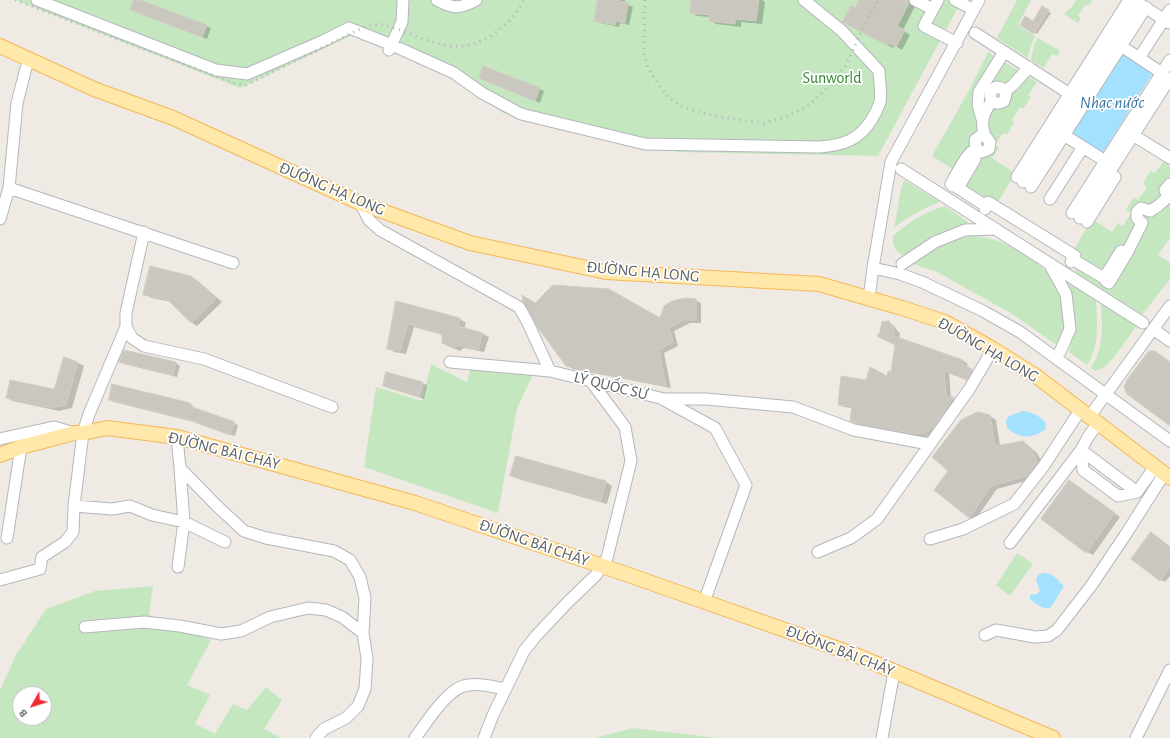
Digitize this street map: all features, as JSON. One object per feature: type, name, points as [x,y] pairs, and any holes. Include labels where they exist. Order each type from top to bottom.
[{"type":"main road","name":"ĐƯỜNG HẠ LONG","points":[[0,46],[94,89],[173,118],[360,203],[470,243],[606,272],[819,284],[946,322],[1036,376],[1163,473]]},
{"type":"main road","name":"ĐƯỜNG HẠ LONG","points":[[0,57],[26,68],[50,68]]},
{"type":"main road","name":"ĐƯỜNG BÃI CHÁY","points":[[0,455],[79,433],[107,428],[178,437],[415,502],[603,566],[853,654],[1053,738]]},
{"type":"street","points":[[36,0],[216,70],[247,74],[349,28],[390,47],[454,73],[482,93],[521,114],[645,144],[820,147],[837,145],[854,138],[866,129],[880,101],[879,71],[842,31],[804,0]]},
{"type":"street","points":[[390,47],[402,22],[403,0]]},
{"type":"street","points":[[437,0],[450,7],[467,5],[476,0]]},
{"type":"street","points":[[915,0],[936,5],[924,26],[957,43]]},
{"type":"street","points":[[955,0],[974,10]]},
{"type":"street","points":[[869,298],[892,162],[979,0]]},
{"type":"street","points":[[1137,2],[1168,17],[1139,58]]},
{"type":"street","points":[[1137,2],[1121,46],[1077,98],[1064,135],[1024,182],[1137,2]]},
{"type":"street","points":[[975,33],[1077,98]]},
{"type":"street","points":[[1121,46],[1166,75]]},
{"type":"street","points":[[986,206],[958,188],[975,159],[972,157],[953,186],[951,184],[972,150],[976,149],[982,152],[989,149],[990,142],[985,136],[978,105],[979,92],[1004,52]]},
{"type":"street","points":[[1170,60],[1166,75],[1133,134],[1080,217],[1105,161],[1133,134],[1170,92]]},
{"type":"street","points":[[982,118],[985,110],[992,101],[996,104],[1000,104],[1004,101],[1006,94],[1005,91],[1013,85],[1029,67]]},
{"type":"street","points":[[0,219],[9,188],[17,103],[26,68]]},
{"type":"street","points":[[1133,134],[1170,158]]},
{"type":"street","points":[[1064,135],[1105,161]]},
{"type":"street","points":[[1050,199],[1083,147]]},
{"type":"street","points":[[901,169],[1143,323]]},
{"type":"street","points":[[1072,259],[1104,278],[1121,251],[1124,253],[1106,281],[1109,283],[1127,253],[1142,223],[1137,218],[1137,212],[1141,208],[1150,211],[1169,197],[1165,190],[1170,184]]},
{"type":"street","points":[[9,188],[233,263]]},
{"type":"street","points":[[980,219],[988,202],[1022,223],[1074,256],[1064,272]]},
{"type":"street","points":[[360,203],[370,220],[380,230],[519,307],[550,371]]},
{"type":"street","points":[[1012,239],[1022,223]]},
{"type":"street","points":[[902,264],[935,242],[965,230],[996,229]]},
{"type":"street","points":[[0,580],[40,569],[42,557],[65,542],[73,532],[79,433],[89,414],[126,327],[126,313],[144,232]]},
{"type":"street","points":[[1035,254],[1045,238]]},
{"type":"street","points":[[1048,262],[1066,294],[1070,330],[1060,352]]},
{"type":"street","points":[[873,268],[900,274],[922,282],[982,311],[1020,332],[1170,441]]},
{"type":"street","points":[[930,539],[963,529],[1014,504],[1043,466],[1090,416],[1170,306]]},
{"type":"street","points":[[126,327],[132,338],[144,346],[204,359],[332,407]]},
{"type":"street","points":[[1153,329],[1170,341]]},
{"type":"street","points":[[818,552],[851,538],[877,519],[970,388],[993,349]]},
{"type":"street","name":"LÝ QUỐC SƯ","points":[[450,362],[550,371],[664,399],[706,399],[793,407],[854,430],[930,444]]},
{"type":"street","points":[[484,738],[505,689],[524,651],[567,603],[596,575],[607,558],[631,461],[625,427],[590,380]]},
{"type":"street","points":[[664,399],[714,428],[746,485],[704,602]]},
{"type":"street","points":[[1010,543],[1081,450],[1088,437],[1090,416]]},
{"type":"street","points":[[0,439],[54,427],[79,433]]},
{"type":"street","points":[[178,437],[184,522],[178,567]]},
{"type":"street","points":[[7,538],[21,448]]},
{"type":"street","points":[[1081,450],[1137,492],[1163,473]]},
{"type":"street","points":[[180,468],[244,531],[266,538],[334,551],[350,560],[360,577],[365,598],[363,633],[367,658],[365,689],[358,706],[346,718],[324,729],[316,738]]},
{"type":"street","points":[[985,635],[996,630],[1035,637],[1048,636],[1057,630],[1122,540],[1163,473]]},
{"type":"street","points":[[74,506],[112,509],[130,506],[152,515],[184,522],[225,542]]},
{"type":"street","points":[[85,627],[144,622],[180,626],[221,634],[241,631],[270,617],[308,608],[326,610],[342,617],[363,633]]},
{"type":"street","points":[[1136,738],[1166,685],[1170,670]]},
{"type":"street","points":[[882,738],[894,672]]},
{"type":"street","points":[[415,738],[442,703],[456,689],[471,684],[505,689]]},
{"type":"green space","name":"Sunworld","points":[[15,0],[962,0],[878,156],[677,152],[503,113],[457,80],[353,35],[240,88]]},
{"type":"green space","points":[[1017,0],[1031,0],[1018,25],[1035,36],[1028,58],[997,38]]},
{"type":"green space","points":[[1076,0],[1092,0],[1088,6],[1085,5],[1078,16],[1081,18],[1078,23],[1064,14],[1071,8]]},
{"type":"green space","points":[[1078,23],[1057,56],[1052,54],[1044,68],[1031,60],[1034,45],[1038,38],[1060,51]]},
{"type":"green space","points":[[988,52],[1037,82],[1028,95],[1031,97],[1023,109],[1020,107],[1012,120],[1014,123],[1007,135],[1003,133],[995,145],[999,148],[992,158],[1015,173],[994,209],[959,187],[956,171],[932,156],[973,83]]},
{"type":"green space","points":[[1164,161],[1170,165],[1170,238],[1158,255],[1170,263],[1170,279],[1142,315],[1075,272],[1078,266],[1102,276],[1070,256],[1092,219],[1112,232],[1118,223],[1123,226],[1131,213],[1126,210],[1134,197],[1138,200],[1147,188],[1143,184],[1150,171],[1155,173]]},
{"type":"green space","points":[[904,180],[940,202],[916,213],[894,228],[901,189]]},
{"type":"green space","points":[[945,206],[968,222],[965,225],[932,236],[905,256],[897,250],[893,243],[893,236],[917,218],[930,211]]},
{"type":"green space","points":[[971,235],[1001,242],[1030,257],[1051,277],[1063,302],[1065,316],[1061,348],[1012,314],[939,273],[911,263],[949,239]]},
{"type":"green space","points":[[1071,284],[1096,300],[1096,342],[1087,365],[1069,352],[1073,333],[1067,289],[1068,285]]},
{"type":"green space","points":[[1101,303],[1137,325],[1108,364],[1099,370],[1093,370],[1090,368],[1095,361],[1102,337]]},
{"type":"green space","points":[[431,364],[467,382],[470,370],[533,375],[517,408],[498,513],[364,467],[376,387],[422,401]]},
{"type":"green space","points":[[1017,553],[1033,564],[1010,596],[996,585]]},
{"type":"green space","points":[[153,586],[149,615],[211,640],[187,685],[210,695],[195,724],[215,734],[233,704],[247,710],[266,687],[282,700],[264,729],[281,738],[0,738],[0,690],[16,655],[46,609],[95,591]]},
{"type":"green space","points":[[633,728],[719,738],[595,738]]},
{"type":"water","name":"Nhạc nước","points":[[1122,51],[1154,71],[1102,154],[1070,134]]},
{"type":"water","points":[[1023,411],[1041,418],[1046,423],[1045,430],[1035,435],[1021,436],[1007,428],[1006,421],[1009,416]]},
{"type":"water","points":[[1043,573],[1052,575],[1064,586],[1051,607],[1048,608],[1040,606],[1030,599],[1030,595],[1037,594],[1040,591],[1036,579],[1038,575]]},
{"type":"building","points":[[134,0],[140,0],[207,25],[202,37],[130,10]]},
{"type":"building","points":[[598,0],[620,0],[628,3],[625,23],[616,21],[615,25],[594,21]]},
{"type":"building","points":[[691,0],[759,0],[756,21],[735,19],[735,24],[709,21],[710,15],[690,13]]},
{"type":"building","points":[[859,0],[908,0],[909,3],[897,26],[905,30],[896,47],[888,43],[887,45],[842,22],[851,6],[855,8]]},
{"type":"building","points":[[1042,6],[1049,10],[1034,34],[1020,25],[1025,16],[1033,21]]},
{"type":"building","points":[[483,66],[540,88],[535,101],[479,78]]},
{"type":"building","points":[[150,266],[191,276],[217,298],[191,323],[168,300],[143,295]]},
{"type":"building","points":[[553,285],[609,289],[660,318],[664,306],[672,301],[685,298],[696,299],[696,320],[683,320],[669,328],[673,342],[659,350],[666,386],[566,366],[538,328],[523,302],[522,295],[535,303]]},
{"type":"building","points":[[396,301],[460,318],[458,326],[483,333],[478,350],[458,345],[453,348],[442,343],[442,334],[408,324],[400,351],[387,349]]},
{"type":"building","points":[[889,321],[895,330],[894,336],[963,360],[961,363],[972,369],[967,380],[944,371],[946,397],[954,397],[933,428],[931,427],[926,433],[915,434],[856,423],[850,421],[852,406],[838,405],[841,376],[866,380],[870,367],[887,376],[888,371],[891,372],[895,345],[877,336],[880,332],[882,322]]},
{"type":"building","points":[[124,350],[176,362],[173,375],[119,362]]},
{"type":"building","points":[[1149,351],[1155,351],[1170,362],[1170,426],[1127,394],[1124,387],[1127,380]]},
{"type":"building","points":[[64,357],[78,362],[66,405],[52,408],[6,398],[10,380],[54,389]]},
{"type":"building","points":[[386,372],[423,382],[419,397],[383,386]]},
{"type":"building","points":[[112,384],[190,403],[189,406],[235,422],[230,435],[197,422],[109,400]]},
{"type":"building","points":[[978,412],[990,415],[995,446],[1023,441],[1031,448],[1037,463],[1027,476],[991,486],[969,518],[934,490],[948,471],[932,457],[961,420]]},
{"type":"building","points":[[516,456],[606,481],[601,501],[510,476]]},
{"type":"building","points":[[1069,480],[1115,513],[1086,553],[1041,519]]},
{"type":"building","points":[[1151,532],[1170,547],[1170,567],[1160,581],[1131,559]]},
{"type":"railway","points":[[15,0],[236,84],[246,85],[368,25],[383,25],[448,46],[461,46],[475,43],[489,37],[505,25],[517,12],[524,0]]},
{"type":"railway","points":[[645,0],[644,54],[648,68],[669,98],[681,106],[699,112],[721,117],[764,123],[785,117],[808,106],[825,90],[846,65],[878,0]]}]
